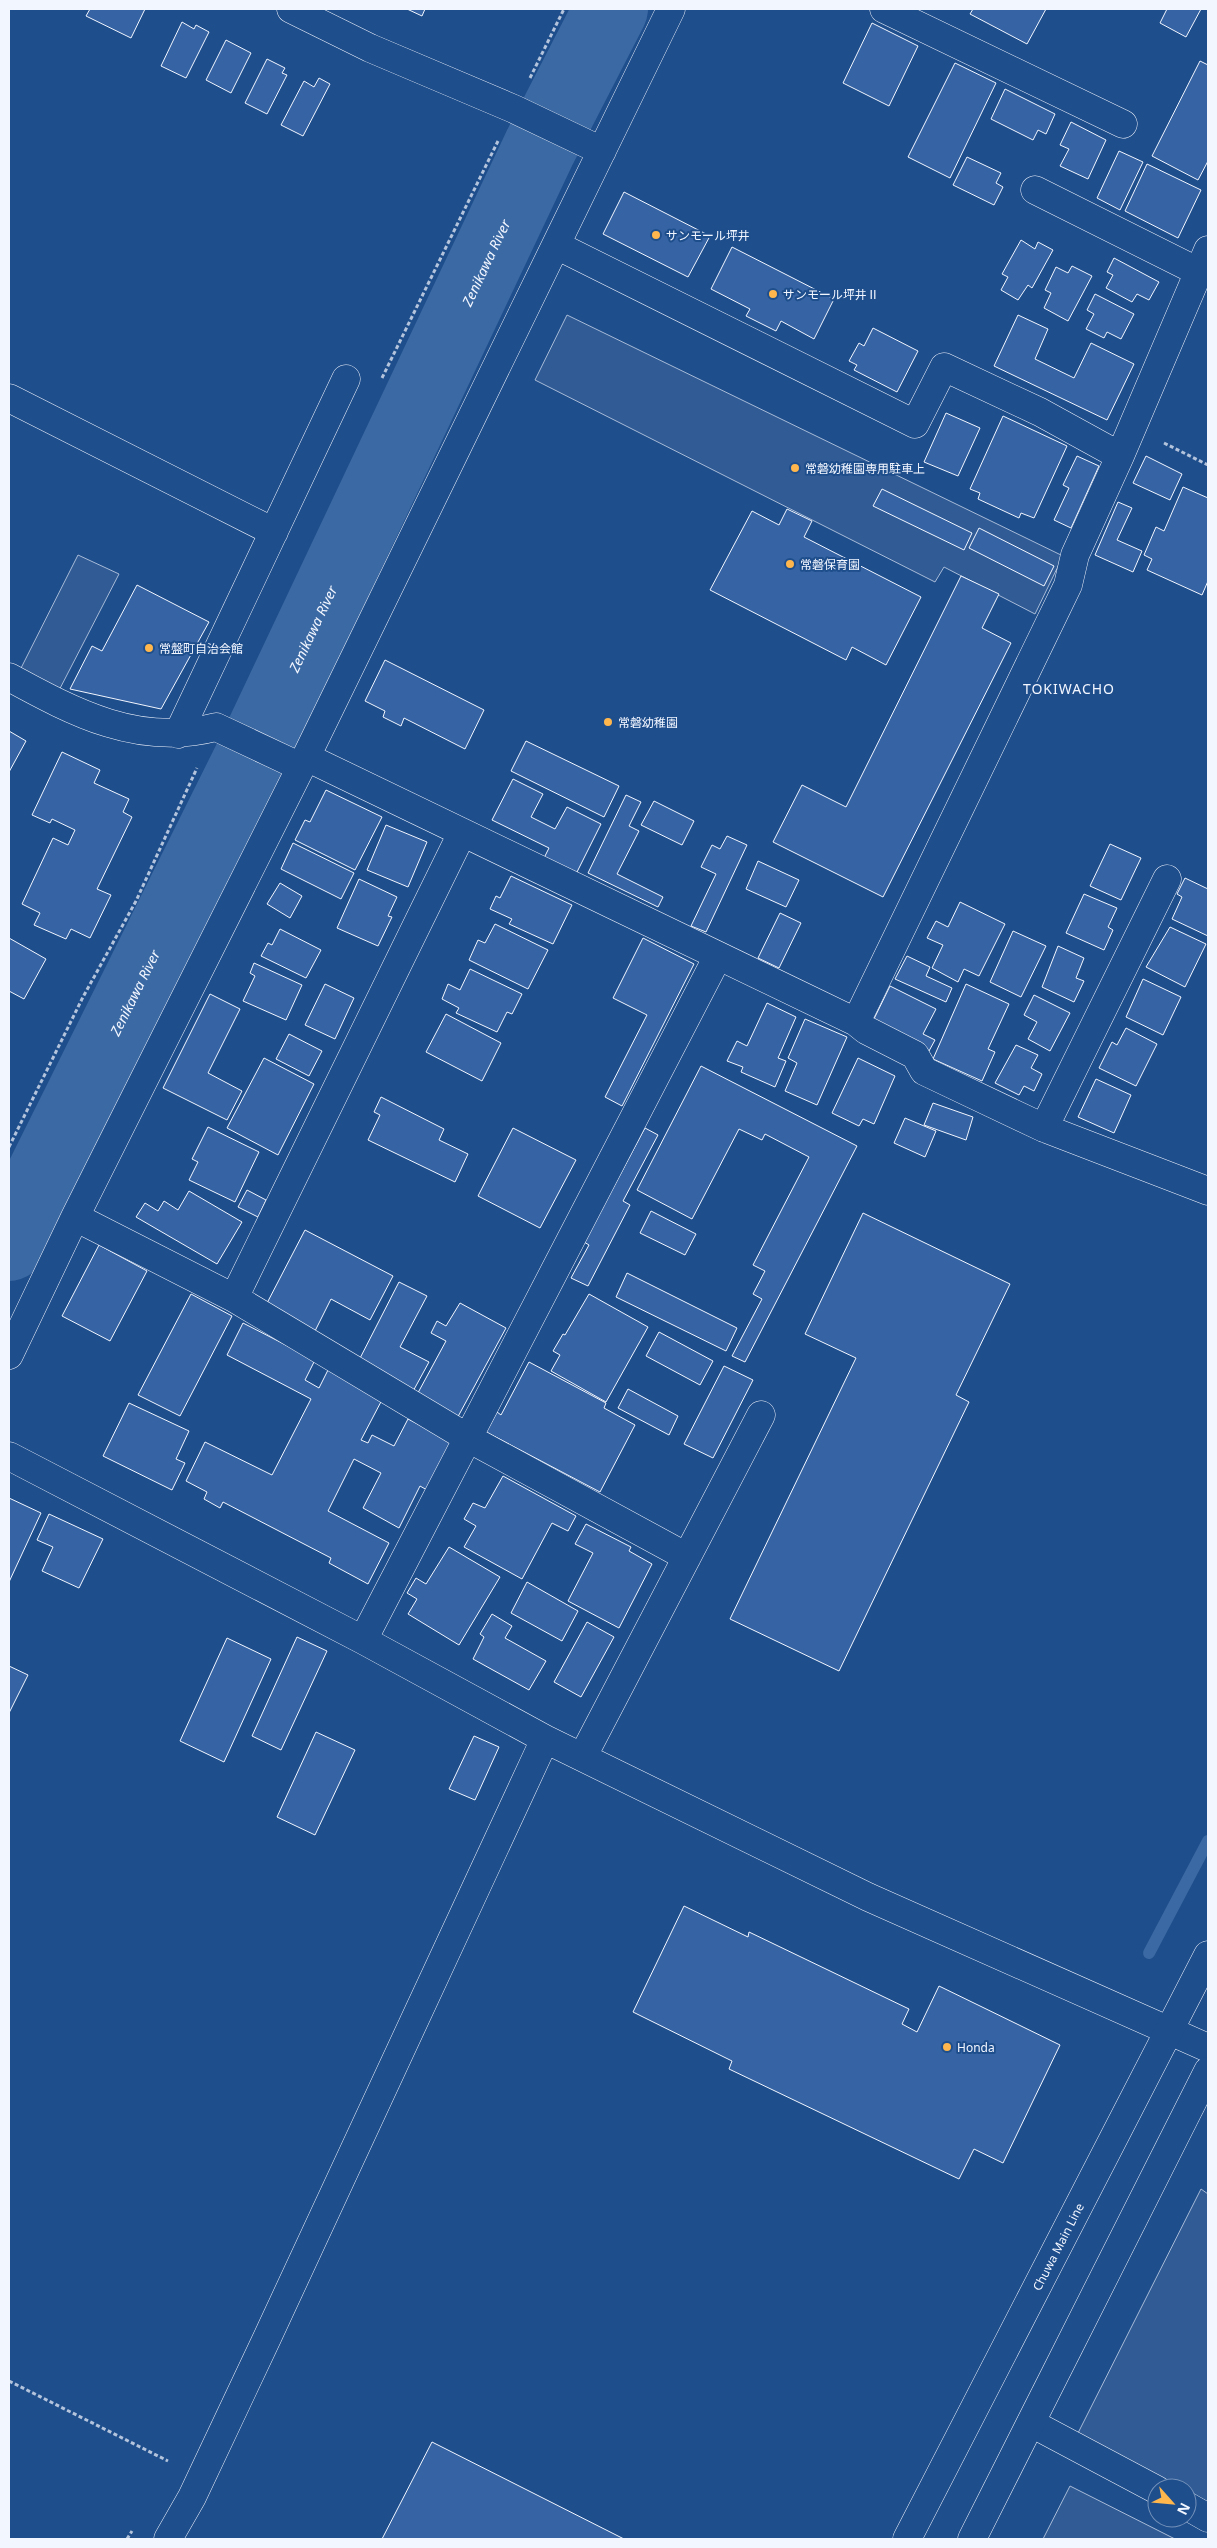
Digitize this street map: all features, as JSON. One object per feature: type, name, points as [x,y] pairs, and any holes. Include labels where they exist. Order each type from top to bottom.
[{"type":"street","points":[[291,9],[370,48],[518,111],[591,146]]},
{"type":"street","points":[[9,1355],[297,762],[556,245],[591,146],[671,9]]},
{"type":"street","points":[[884,9],[1123,124]]},
{"type":"street","points":[[856,1022],[1068,585],[1075,555],[1120,456],[1203,261],[1035,190]]},
{"type":"street","points":[[556,245],[915,424],[944,367],[1040,412],[1120,456]]},
{"type":"street","points":[[178,734],[346,379]]},
{"type":"street","points":[[9,398],[274,532]]},
{"type":"street","points":[[9,677],[53,702],[101,720],[150,734],[178,734],[223,729],[462,833],[856,1022],[866,1030],[915,1055],[924,1071],[1044,1128],[1208,1192]]},
{"type":"street","points":[[234,1298],[462,833]]},
{"type":"street","points":[[1044,1128],[1167,879]]},
{"type":"street","points":[[364,1640],[718,956]]},
{"type":"street","points":[[75,1217],[234,1298],[468,1438],[687,1557]]},
{"type":"street","points":[[583,1756],[761,1415]]},
{"type":"street","points":[[9,1456],[364,1640],[545,1739],[868,1897],[1208,2048]]},
{"type":"street","points":[[168,2539],[192,2497],[255,2365],[545,1739]]},
{"type":"street","name":"Chuwa Main Line","points":[[907,2539],[1208,1955]]},
{"type":"street","points":[[972,2539],[1208,2071]]},
{"type":"street","points":[[1032,2423],[1147,2485]]},
{"type":"street","points":[[1197,2512],[1208,2518]]},
{"type":"path","points":[[518,111],[564,9]]},
{"type":"path","points":[[1131,428],[1208,465]]},
{"type":"path","points":[[9,1147],[83,997],[136,901],[223,729]]},
{"type":"path","points":[[9,2381],[168,2461]]},
{"type":"shaded area","name":"常磐幼稚園専用駐車上","points":[[567,315],[1063,556],[1035,614],[944,567],[935,582],[535,380]]},
{"type":"shaded area","points":[[78,555],[119,574],[53,702],[15,680]]},
{"type":"shaded area","points":[[1201,2189],[1208,2194],[1208,2502],[1197,2496],[1197,2478],[1161,2478],[1077,2435]]},
{"type":"shaded area","points":[[1070,2486],[1147,2525],[1147,2528],[1153,2528],[1175,2539],[1043,2539]]},
{"type":"building","points":[[90,9],[145,9],[131,38],[86,16]]},
{"type":"building","points":[[407,9],[425,9],[422,16]]},
{"type":"building","points":[[973,9],[1046,9],[1027,44],[970,14]]},
{"type":"building","points":[[1167,9],[1201,9],[1186,37],[1160,23]]},
{"type":"building","points":[[182,22],[194,29],[196,25],[209,32],[186,78],[161,66]]},
{"type":"building","points":[[872,23],[918,46],[889,106],[843,83]]},
{"type":"building","points":[[226,40],[251,53],[231,93],[206,80]]},
{"type":"building","points":[[267,59],[285,68],[282,73],[287,75],[267,114],[245,103]]},
{"type":"building","points":[[1200,61],[1208,65],[1208,161],[1198,180],[1152,156]]},
{"type":"building","points":[[955,63],[996,83],[950,178],[908,157]]},
{"type":"building","points":[[319,78],[330,84],[303,136],[281,125],[304,81],[314,87]]},
{"type":"building","points":[[1005,89],[1055,114],[1046,134],[1038,130],[1033,140],[991,119]]},
{"type":"building","points":[[1071,122],[1106,140],[1088,179],[1060,166],[1069,149],[1060,145]]},
{"type":"building","points":[[1119,151],[1143,162],[1120,210],[1097,198]]},
{"type":"building","points":[[967,157],[1001,173],[996,183],[1003,187],[994,205],[953,185]]},
{"type":"building","points":[[1147,164],[1201,190],[1178,238],[1125,211]]},
{"type":"building","name":"サンモール坪井","points":[[624,192],[710,236],[688,277],[603,234]]},
{"type":"building","points":[[1021,240],[1035,249],[1038,242],[1053,250],[1032,288],[1028,285],[1018,300],[1001,290],[1008,277],[1002,274]]},
{"type":"building","name":"サンモール坪井Ⅱ","points":[[732,247],[834,299],[814,339],[781,321],[776,331],[746,316],[750,309],[711,289]]},
{"type":"building","points":[[1114,258],[1159,282],[1149,300],[1137,294],[1132,302],[1106,288],[1113,275],[1107,272]]},
{"type":"building","points":[[1072,266],[1092,276],[1068,321],[1044,308],[1051,293],[1045,290],[1056,267],[1068,273]]},
{"type":"building","points":[[1095,294],[1134,314],[1121,339],[1107,332],[1104,338],[1086,329],[1094,314],[1087,310]]},
{"type":"building","points":[[1018,315],[1048,329],[1035,359],[1074,378],[1091,343],[1134,364],[1107,420],[994,366]]},
{"type":"building","points":[[873,328],[918,351],[897,392],[854,370],[857,365],[849,361],[859,343],[864,346]]},
{"type":"building","points":[[946,413],[980,428],[958,476],[924,462]]},
{"type":"building","points":[[1003,416],[1067,446],[1034,518],[1021,513],[1019,518],[978,499],[980,493],[970,489]]},
{"type":"building","points":[[1077,456],[1099,466],[1071,528],[1054,520],[1069,488],[1063,485]]},
{"type":"building","points":[[1146,456],[1182,474],[1170,500],[1133,483]]},
{"type":"building","points":[[1183,487],[1208,498],[1208,581],[1202,595],[1147,570],[1152,559],[1144,555],[1156,527],[1164,531]]},
{"type":"building","points":[[882,489],[972,533],[964,550],[873,506]]},
{"type":"building","points":[[1118,502],[1132,508],[1117,540],[1142,551],[1133,572],[1095,555]]},
{"type":"building","name":"常磐保育園","points":[[787,509],[812,521],[804,537],[921,597],[886,665],[852,647],[846,660],[710,590],[752,511],[779,525]]},
{"type":"building","points":[[979,528],[1054,566],[1044,586],[969,548]]},
{"type":"building","points":[[961,576],[999,594],[982,628],[1011,643],[883,897],[773,842],[802,785],[846,807]]},
{"type":"building","name":"常盤町自治会館","points":[[137,585],[209,622],[161,709],[70,689],[92,646],[102,651]]},
{"type":"building","points":[[385,660],[484,710],[465,749],[404,718],[401,726],[383,717],[385,711],[365,701]]},
{"type":"building","points":[[9,731],[26,741],[9,772]]},
{"type":"building","points":[[526,741],[619,786],[604,817],[511,771]]},
{"type":"building","points":[[62,752],[100,770],[94,783],[129,799],[123,812],[132,817],[97,889],[111,895],[90,938],[71,929],[66,939],[34,925],[40,913],[22,904],[53,838],[68,845],[75,830],[52,819],[50,823],[32,815]]},
{"type":"building","points":[[513,779],[543,794],[531,817],[555,829],[567,807],[601,824],[576,874],[544,858],[549,848],[492,820]]},
{"type":"building","points":[[326,790],[382,817],[355,870],[295,840],[305,820],[310,822]]},
{"type":"building","points":[[626,795],[641,802],[629,826],[639,831],[617,874],[663,897],[658,907],[588,873]]},
{"type":"building","points":[[654,801],[694,821],[682,845],[641,825]]},
{"type":"building","points":[[386,825],[427,842],[408,887],[367,870]]},
{"type":"building","points":[[727,836],[747,845],[706,932],[691,926],[716,874],[701,867],[712,845],[720,849]]},
{"type":"building","points":[[293,843],[354,873],[341,899],[281,869]]},
{"type":"building","points":[[1110,844],[1141,858],[1121,900],[1090,886]]},
{"type":"building","points":[[758,861],[799,880],[786,907],[746,889]]},
{"type":"building","points":[[511,876],[572,905],[553,944],[509,924],[512,919],[490,909],[496,896],[500,898]]},
{"type":"building","points":[[1185,878],[1208,889],[1208,936],[1172,919],[1182,897],[1177,894]]},
{"type":"building","points":[[359,879],[397,897],[388,916],[392,917],[378,946],[337,928]]},
{"type":"building","points":[[280,883],[302,896],[290,918],[267,904]]},
{"type":"building","points":[[1084,894],[1117,908],[1108,927],[1113,930],[1104,950],[1066,933]]},
{"type":"building","points":[[960,902],[1005,924],[979,976],[964,969],[958,982],[932,968],[943,945],[927,938],[936,921],[948,927]]},
{"type":"building","points":[[780,913],[801,923],[779,968],[758,958]]},
{"type":"building","points":[[495,924],[548,950],[528,989],[469,960],[478,940],[485,943]]},
{"type":"building","points":[[1170,927],[1206,944],[1185,987],[1146,967]]},
{"type":"building","points":[[280,929],[321,950],[306,978],[261,956],[268,943],[272,945]]},
{"type":"building","points":[[1013,931],[1046,946],[1021,997],[990,982]]},
{"type":"building","points":[[9,938],[46,959],[24,999],[9,991]]},
{"type":"building","points":[[643,938],[694,964],[622,1106],[605,1097],[647,1015],[613,998]]},
{"type":"building","points":[[1058,946],[1084,958],[1076,978],[1084,981],[1074,1002],[1042,987]]},
{"type":"building","points":[[907,956],[930,967],[926,976],[952,988],[946,1002],[895,979]]},
{"type":"building","points":[[254,963],[302,985],[286,1020],[243,1001],[255,976],[250,973]]},
{"type":"building","points":[[470,969],[522,994],[512,1014],[507,1012],[497,1032],[456,1013],[459,1008],[442,999],[448,984],[460,990]]},
{"type":"building","points":[[1143,979],[1181,997],[1163,1035],[1126,1017]]},
{"type":"building","points":[[325,984],[354,998],[335,1039],[305,1025]]},
{"type":"building","points":[[966,984],[1009,1004],[988,1049],[995,1052],[982,1081],[933,1059]]},
{"type":"building","points":[[890,986],[936,1009],[923,1034],[935,1040],[929,1051],[872,1023]]},
{"type":"building","points":[[210,994],[240,1009],[208,1073],[242,1091],[227,1120],[163,1088]]},
{"type":"building","points":[[1034,995],[1070,1013],[1050,1051],[1028,1039],[1037,1022],[1024,1015]]},
{"type":"building","points":[[767,1003],[796,1017],[778,1058],[786,1061],[775,1087],[741,1072],[743,1067],[727,1061],[737,1041],[747,1046]]},
{"type":"building","points":[[446,1014],[501,1043],[482,1081],[426,1052]]},
{"type":"building","points":[[805,1019],[847,1037],[817,1105],[785,1091],[797,1063],[788,1058]]},
{"type":"building","points":[[1126,1028],[1157,1044],[1136,1086],[1099,1068],[1112,1042],[1117,1045]]},
{"type":"building","points":[[289,1034],[322,1051],[309,1076],[276,1059]]},
{"type":"building","points":[[1016,1045],[1038,1055],[1031,1068],[1042,1074],[1034,1091],[1024,1086],[1019,1095],[995,1083]]},
{"type":"building","points":[[264,1058],[314,1084],[278,1155],[227,1128]]},
{"type":"building","points":[[858,1058],[895,1076],[874,1124],[863,1119],[859,1126],[832,1113]]},
{"type":"building","points":[[701,1066],[857,1146],[745,1362],[732,1356],[762,1299],[753,1294],[765,1271],[753,1265],[809,1157],[765,1134],[762,1140],[739,1129],[692,1219],[637,1190]]},
{"type":"building","points":[[1096,1079],[1131,1095],[1114,1133],[1078,1117]]},
{"type":"building","points":[[381,1097],[444,1129],[439,1140],[468,1154],[455,1182],[368,1140],[380,1115],[374,1112]]},
{"type":"building","points":[[933,1103],[973,1117],[966,1140],[924,1125]]},
{"type":"building","points":[[905,1118],[936,1131],[925,1157],[894,1143]]},
{"type":"building","points":[[208,1127],[259,1152],[235,1202],[189,1180],[198,1162],[192,1159]]},
{"type":"building","points":[[513,1128],[576,1160],[540,1228],[478,1196]]},
{"type":"building","points":[[645,1128],[658,1135],[623,1201],[630,1205],[588,1286],[571,1278],[589,1245],[584,1242]]},
{"type":"building","points":[[247,1190],[266,1200],[258,1217],[238,1207]]},
{"type":"building","points":[[189,1191],[242,1222],[217,1264],[136,1217],[145,1203],[158,1211],[164,1201],[178,1210]]},
{"type":"building","points":[[651,1211],[696,1234],[685,1255],[640,1233]]},
{"type":"building","points":[[863,1213],[1010,1284],[956,1395],[969,1402],[839,1671],[730,1619],[856,1358],[805,1334]]},
{"type":"building","points":[[305,1230],[393,1276],[370,1320],[331,1299],[315,1331],[266,1305]]},
{"type":"building","points":[[99,1245],[147,1271],[110,1341],[62,1316]]},
{"type":"building","points":[[627,1273],[737,1328],[726,1351],[616,1297]]},
{"type":"building","points":[[399,1282],[427,1296],[400,1347],[429,1362],[411,1395],[356,1366]]},
{"type":"building","points":[[191,1294],[232,1316],[180,1416],[138,1395]]},
{"type":"building","points":[[589,1294],[648,1327],[606,1402],[551,1371],[560,1355],[553,1351],[563,1334],[565,1335]]},
{"type":"building","points":[[460,1303],[506,1328],[454,1424],[413,1402],[446,1341],[431,1333],[437,1321],[446,1326]]},
{"type":"building","points":[[243,1323],[315,1360],[305,1380],[319,1388],[330,1366],[384,1396],[361,1440],[368,1443],[372,1435],[394,1446],[408,1419],[452,1441],[427,1490],[420,1486],[399,1528],[363,1508],[381,1473],[354,1459],[328,1511],[389,1543],[368,1584],[329,1563],[331,1558],[223,1502],[220,1508],[204,1499],[207,1492],[186,1481],[205,1442],[272,1475],[311,1399],[227,1355]]},
{"type":"building","points":[[659,1332],[713,1361],[700,1385],[646,1356]]},
{"type":"building","points":[[529,1362],[606,1403],[604,1408],[635,1425],[600,1492],[486,1432],[497,1412],[501,1415]]},
{"type":"building","points":[[724,1366],[753,1380],[713,1458],[684,1444]]},
{"type":"building","points":[[628,1389],[678,1416],[669,1435],[618,1408]]},
{"type":"building","points":[[129,1403],[189,1431],[176,1459],[185,1463],[172,1490],[103,1456]]},
{"type":"building","points":[[503,1476],[576,1516],[568,1531],[552,1523],[522,1579],[464,1547],[476,1526],[464,1519],[473,1503],[485,1508]]},
{"type":"building","points":[[9,1498],[41,1513],[9,1582]]},
{"type":"building","points":[[49,1514],[103,1539],[79,1588],[42,1571],[53,1547],[37,1540]]},
{"type":"building","points":[[586,1524],[631,1547],[629,1551],[652,1564],[619,1628],[568,1601],[593,1553],[575,1544]]},
{"type":"building","points":[[449,1547],[500,1577],[459,1645],[408,1614],[417,1599],[407,1593],[416,1578],[426,1584]]},
{"type":"building","points":[[527,1582],[578,1611],[562,1641],[511,1613]]},
{"type":"building","points":[[492,1614],[512,1626],[505,1638],[546,1661],[529,1690],[473,1659],[484,1637],[480,1634]]},
{"type":"building","points":[[587,1622],[614,1637],[581,1697],[554,1682]]},
{"type":"building","points":[[297,1637],[327,1651],[281,1750],[252,1736]]},
{"type":"building","points":[[227,1638],[271,1659],[224,1762],[180,1741]]},
{"type":"building","points":[[9,1666],[28,1675],[9,1713]]},
{"type":"building","points":[[316,1732],[355,1750],[315,1835],[277,1817]]},
{"type":"building","points":[[474,1736],[499,1747],[475,1800],[449,1789]]},
{"type":"building","points":[[684,1906],[748,1937],[749,1932],[909,2009],[902,2024],[917,2032],[939,1986],[1060,2045],[1003,2163],[974,2149],[959,2179],[729,2069],[732,2061],[633,2012]]},
{"type":"building","points":[[432,2442],[624,2539],[382,2539]]},
{"type":"waterway","name":"Zenikawa River","points":[[9,1244],[252,756],[540,147],[611,9]]},
{"type":"waterway","points":[[1149,1953],[1208,1841]]},
{"type":"place","name":"サンモール坪井","points":[[656,235]]},
{"type":"place","name":"サンモール坪井Ⅱ","points":[[773,294]]},
{"type":"place","name":"常磐幼稚園専用駐車上","points":[[795,468]]},
{"type":"place","name":"常磐保育園","points":[[790,564]]},
{"type":"place","name":"常盤町自治会館","points":[[149,648]]},
{"type":"place","name":"常磐幼稚園","points":[[608,722]]},
{"type":"place","name":"Honda","points":[[947,2047]]},
{"type":"district","name":"TOKIWACHO","points":[[1069,688]]}]
